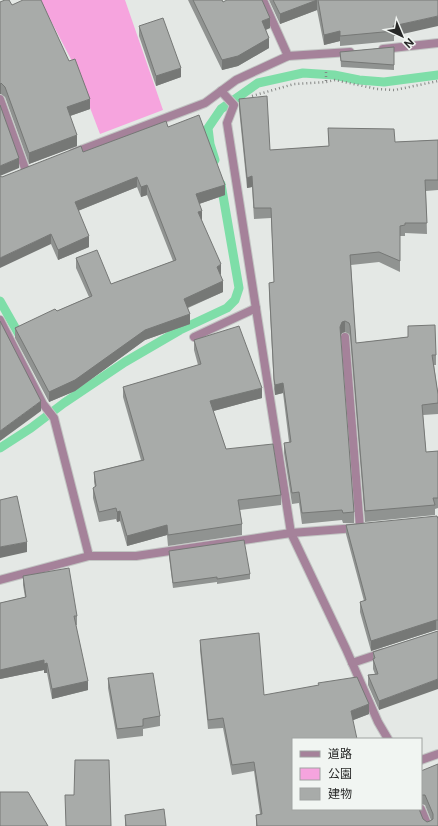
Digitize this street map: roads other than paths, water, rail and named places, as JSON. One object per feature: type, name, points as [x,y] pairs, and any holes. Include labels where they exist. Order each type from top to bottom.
[{"type":"street","points":[[263,0],[288,56]]},
{"type":"street","points":[[378,49],[438,43]]},
{"type":"street","points":[[63,157],[205,103],[236,80],[288,56],[355,51]]},
{"type":"street","points":[[221,91],[234,105],[227,123],[291,533],[378,722],[387,738]]},
{"type":"street","points":[[0,99],[26,171]]},
{"type":"street","points":[[194,337],[256,308]]},
{"type":"street","points":[[0,320],[43,404],[54,418],[90,556]]},
{"type":"street","points":[[0,580],[90,556],[136,556],[291,533],[364,528],[345,337]]},
{"type":"street","points":[[352,663],[388,651]]},
{"type":"street","points":[[422,760],[438,754]]},
{"type":"street","points":[[420,810],[428,826]]},
{"type":"waterway","points":[[215,160],[210,144],[208,128],[221,109],[258,83],[303,73],[334,75],[359,80],[384,82],[438,75]]},
{"type":"waterway","points":[[0,448],[125,362],[180,330],[227,308],[235,300],[239,288],[221,184]]},
{"type":"waterway","points":[[0,301],[21,338]]}]
